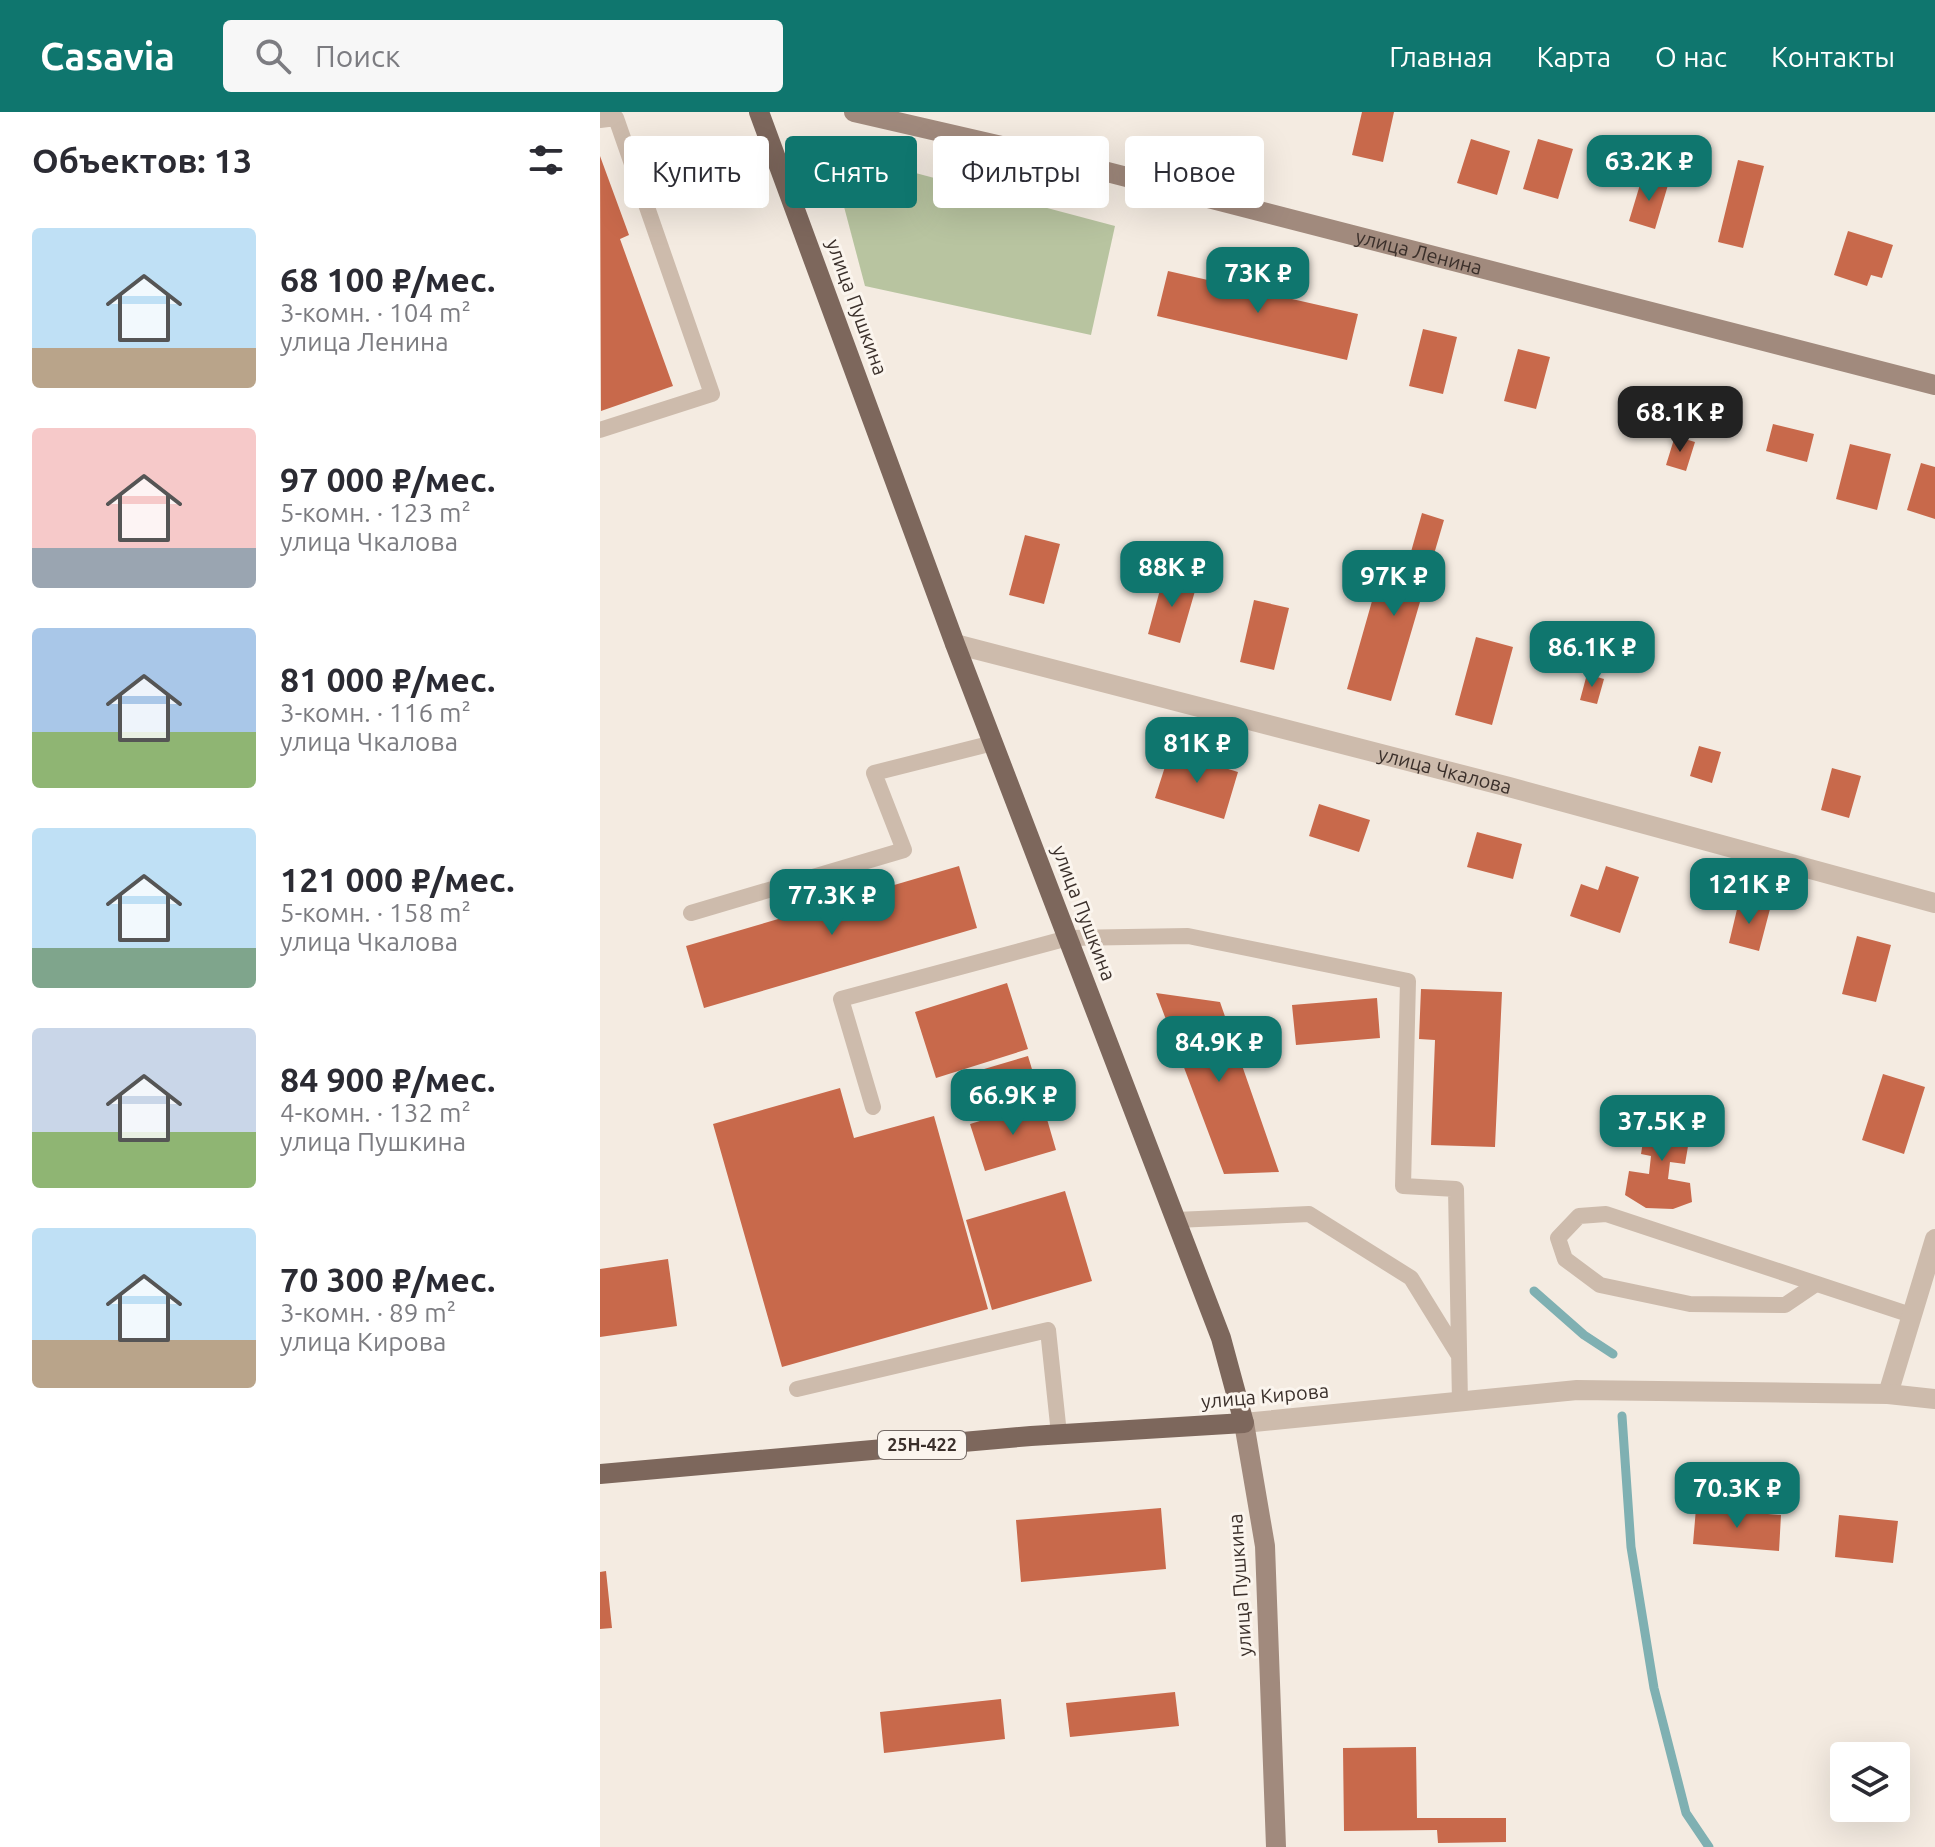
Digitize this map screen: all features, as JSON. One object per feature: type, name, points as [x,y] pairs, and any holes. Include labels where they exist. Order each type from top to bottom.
[{"type":"main road","name":"улица Пушкина","points":[[759,112],[955,644],[1221,1338],[1244,1423],[1265,1546],[1276,1847]]},
{"type":"main road","name":"улица Ленина","points":[[854,112],[1049,157],[1935,385]]},
{"type":"main road","name":"улица Кирова","points":[[600,1474],[1059,1434],[1244,1423]]},
{"type":"street","name":"улица Чкалова","points":[[955,644],[1509,787],[1935,903]]},
{"type":"street","points":[[1888,1394],[1935,1239]]},
{"type":"street","name":"улица Кирова","points":[[1244,1423],[1577,1390],[1888,1394],[1935,1399]]},
{"type":"lane","points":[[600,120],[616,118],[624,142]]},
{"type":"lane","points":[[600,430],[712,394],[646,208]]},
{"type":"lane","points":[[691,913],[904,850],[874,773],[993,743]]},
{"type":"lane","points":[[873,1107],[841,999],[1068,938],[1188,936],[1408,981],[1403,1186],[1456,1189],[1460,1402]]},
{"type":"lane","points":[[1176,1220],[1309,1214],[1411,1278],[1459,1355]]},
{"type":"lane","points":[[1816,1284],[1785,1305],[1690,1304],[1600,1285],[1565,1259],[1558,1238],[1579,1216],[1606,1214],[1911,1315]]},
{"type":"lane","points":[[797,1389],[1048,1330],[1059,1434]]},
{"type":"green space","points":[[917,173],[933,178],[933,208],[1047,208],[1115,226],[1091,335],[865,286],[844,208],[917,208]]},
{"type":"building","points":[[1362,112],[1394,112],[1383,162],[1352,155]]},
{"type":"building","points":[[1471,139],[1510,151],[1497,195],[1457,183]]},
{"type":"building","points":[[1538,139],[1573,149],[1558,199],[1523,189]]},
{"type":"building","points":[[600,156],[629,235],[620,239],[673,386],[601,411]]},
{"type":"building","points":[[1738,160],[1764,166],[1743,248],[1718,242]]},
{"type":"building","points":[[1642,178],[1668,185],[1655,229],[1629,221]]},
{"type":"building","points":[[1848,231],[1893,245],[1882,278],[1871,275],[1867,286],[1834,275]]},
{"type":"building","points":[[1168,271],[1358,314],[1347,360],[1157,316]]},
{"type":"building","points":[[1423,329],[1457,337],[1443,394],[1409,386]]},
{"type":"building","points":[[1518,349],[1550,357],[1536,409],[1504,401]]},
{"type":"building","points":[[1773,424],[1814,434],[1807,462],[1766,451]]},
{"type":"building","points":[[1675,436],[1695,442],[1686,471],[1666,465]]},
{"type":"building","points":[[1850,444],[1891,454],[1877,510],[1836,499]]},
{"type":"building","points":[[1921,463],[1935,467],[1935,519],[1907,510]]},
{"type":"building","points":[[1422,513],[1444,520],[1391,701],[1347,689],[1380,573],[1403,580]]},
{"type":"building","points":[[1025,535],[1060,544],[1044,604],[1009,595]]},
{"type":"building","points":[[1164,575],[1197,584],[1180,643],[1148,634]]},
{"type":"building","points":[[1254,600],[1289,608],[1274,670],[1240,662]]},
{"type":"building","points":[[1476,637],[1513,647],[1492,725],[1455,715]]},
{"type":"building","points":[[1587,674],[1604,679],[1597,704],[1580,700]]},
{"type":"building","points":[[1699,746],[1721,752],[1712,783],[1690,776]]},
{"type":"building","points":[[1170,751],[1238,772],[1224,819],[1155,798]]},
{"type":"building","points":[[1832,768],[1861,776],[1849,818],[1821,810]]},
{"type":"building","points":[[1319,804],[1370,820],[1359,852],[1309,836]]},
{"type":"building","points":[[1477,832],[1522,844],[1513,879],[1467,867]]},
{"type":"building","points":[[959,866],[977,928],[704,1008],[686,946]]},
{"type":"building","points":[[1606,866],[1639,877],[1620,933],[1570,916],[1581,884],[1598,890]]},
{"type":"building","points":[[1739,901],[1770,909],[1759,951],[1729,943]]},
{"type":"building","points":[[1857,936],[1891,945],[1876,1002],[1842,994]]},
{"type":"building","points":[[1007,983],[1028,1049],[936,1078],[915,1012]]},
{"type":"building","points":[[1421,989],[1502,992],[1495,1147],[1431,1145],[1435,1040],[1419,1039]]},
{"type":"building","points":[[1156,993],[1220,1002],[1279,1172],[1224,1174]]},
{"type":"building","points":[[1377,998],[1380,1038],[1296,1045],[1292,1005]]},
{"type":"building","points":[[1028,1056],[1041,1099],[970,1120],[957,1077]]},
{"type":"building","points":[[1883,1074],[1925,1087],[1904,1154],[1862,1140]]},
{"type":"building","points":[[840,1088],[854,1138],[934,1116],[988,1309],[782,1367],[713,1124]]},
{"type":"building","points":[[1042,1102],[1056,1150],[985,1171],[970,1124]]},
{"type":"building","points":[[1648,1110],[1693,1117],[1685,1164],[1670,1162],[1668,1179],[1690,1183],[1692,1202],[1673,1209],[1646,1208],[1625,1195],[1629,1171],[1649,1174],[1651,1156],[1641,1154]]},
{"type":"building","points":[[1065,1191],[1092,1281],[992,1310],[966,1220]]},
{"type":"building","points":[[668,1259],[677,1326],[600,1337],[600,1269]]},
{"type":"building","points":[[1161,1508],[1166,1569],[1021,1582],[1016,1520]]},
{"type":"building","points":[[1696,1508],[1781,1515],[1779,1551],[1693,1544]]},
{"type":"building","points":[[1839,1515],[1898,1521],[1893,1563],[1835,1557]]},
{"type":"building","points":[[606,1571],[612,1628],[600,1629],[600,1572]]},
{"type":"building","points":[[1175,1692],[1179,1726],[1070,1737],[1066,1703]]},
{"type":"building","points":[[1001,1699],[1005,1739],[884,1753],[880,1712]]},
{"type":"building","points":[[1416,1747],[1417,1818],[1506,1818],[1506,1842],[1438,1843],[1437,1830],[1344,1831],[1343,1748]]},
{"type":"waterway","points":[[1534,1291],[1584,1335],[1613,1354]]},
{"type":"waterway","points":[[1622,1416],[1631,1547],[1654,1688],[1686,1813],[1709,1847]]}]
